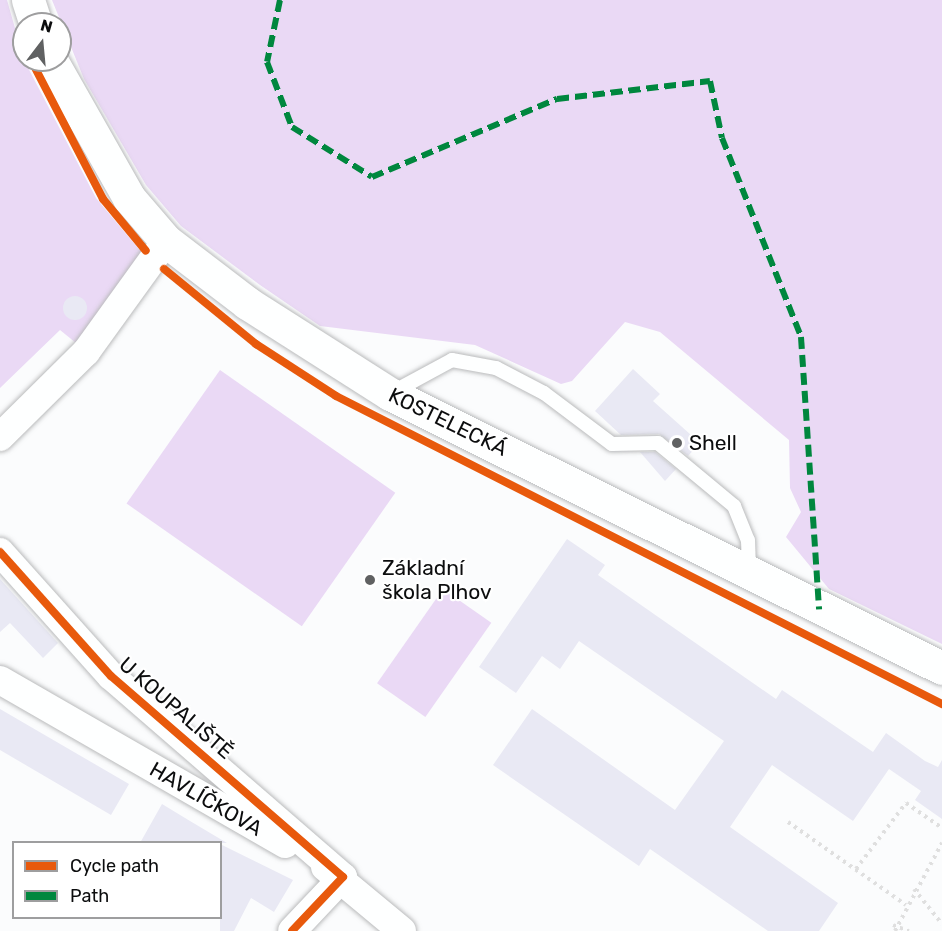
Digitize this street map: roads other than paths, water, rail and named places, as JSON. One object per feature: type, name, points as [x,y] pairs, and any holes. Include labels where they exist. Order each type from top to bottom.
[{"type":"main road","name":"KOSTELECKÁ","points":[[58,72],[129,198],[166,242],[247,303],[390,394],[942,668]]},
{"type":"street","points":[[0,437],[86,352],[166,242]]},
{"type":"street","name":"U KOUPALIŠTĚ","points":[[0,552],[111,676],[343,877]]},
{"type":"street","name":"HAVLÍČKOVA","points":[[0,680],[343,877],[402,931]]},
{"type":"street","points":[[292,931],[343,877]]},
{"type":"lane","points":[[390,394],[452,360],[496,368],[544,393],[612,444],[658,443],[734,506],[748,540],[749,574]]},
{"type":"place","name":"Shell","points":[[677,443]]},
{"type":"place","name":"Základní škola Plhov","points":[[370,580]]}]
